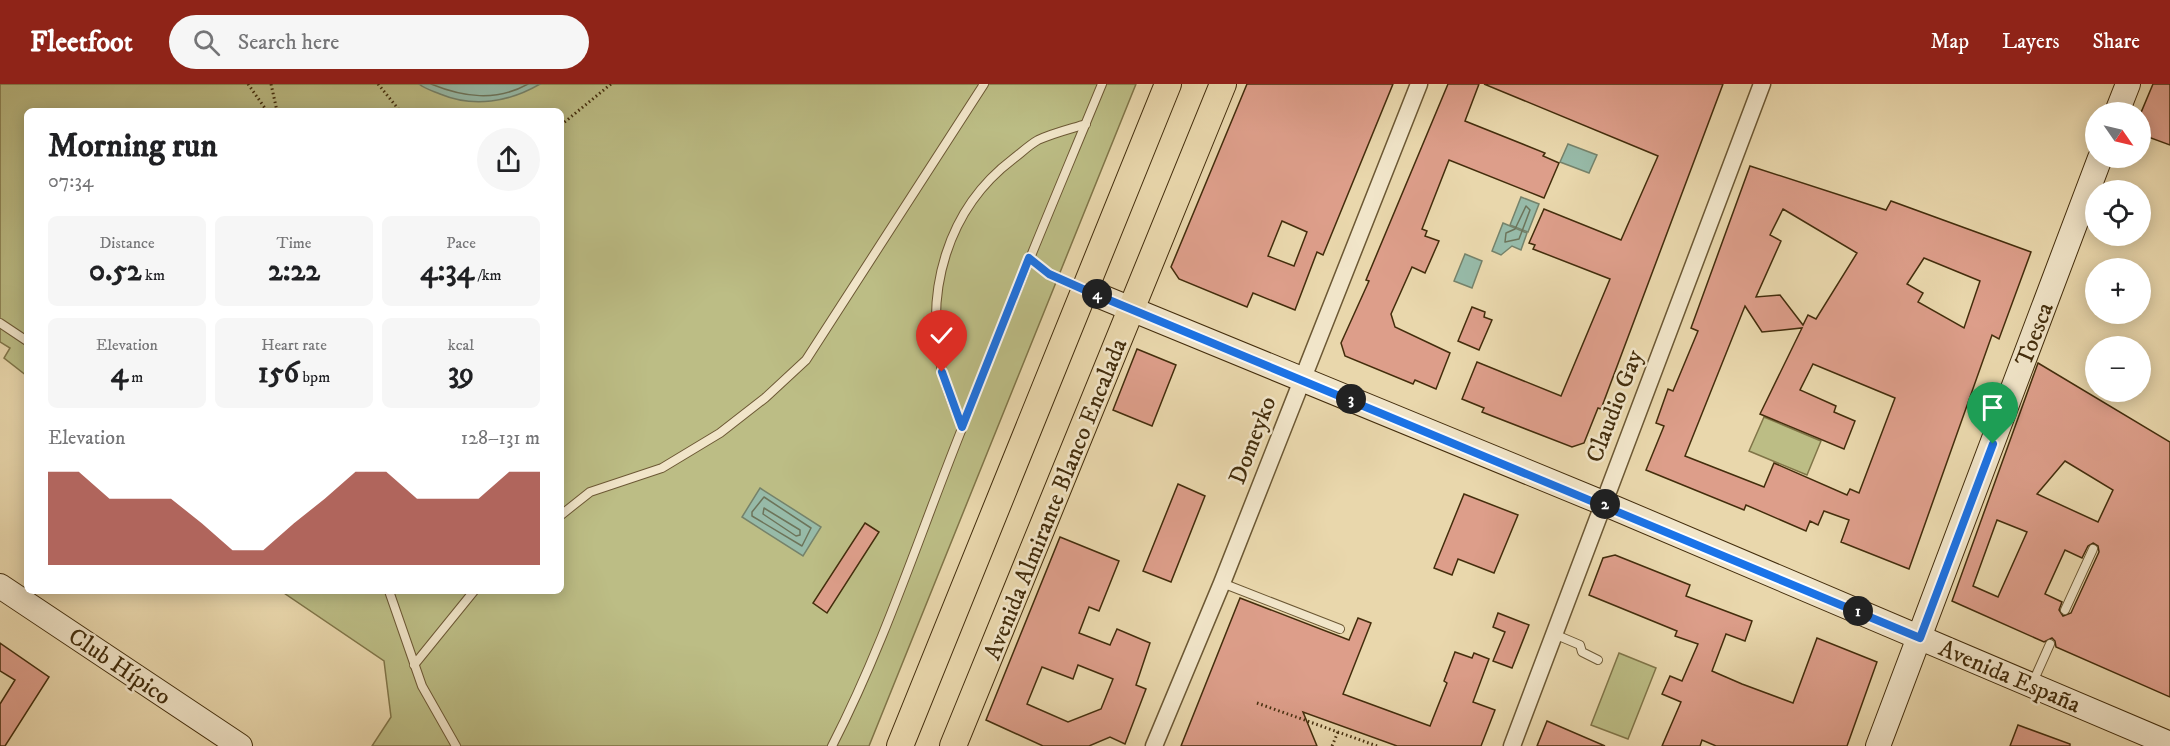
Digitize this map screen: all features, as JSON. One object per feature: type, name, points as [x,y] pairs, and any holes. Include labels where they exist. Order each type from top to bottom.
[{"type":"main road","name":"Avenida Almirante Blanco Encalada","points":[[902,745],[1168,84]]},
{"type":"main road","name":"Avenida Almirante Blanco Encalada","points":[[957,745],[1223,84]]},
{"type":"street","name":"Domeyko","points":[[1154,746],[1222,584],[1419,84]]},
{"type":"street","name":"Claudio Gay","points":[[1512,746],[1762,84]]},
{"type":"street","points":[[2121,102],[2128,84]]},
{"type":"street","name":"Toesca","points":[[1878,746],[2096,168]]},
{"type":"street","name":"Avenida España","points":[[1085,290],[1603,503],[2170,744]]},
{"type":"street","name":"Club Hípico","points":[[0,586],[240,746]]},
{"type":"lane","points":[[564,513],[591,492],[662,468],[720,433],[765,398],[806,360],[984,84]]},
{"type":"lane","points":[[832,746],[855,700],[898,598],[1029,258],[1102,84]]},
{"type":"lane","points":[[962,427],[942,372],[936,320],[939,272],[954,229],[975,194],[1000,169],[1037,141],[1086,124]]},
{"type":"lane","points":[[1029,258],[1049,274],[1085,290]]},
{"type":"lane","points":[[0,323],[24,339]]},
{"type":"lane","points":[[2065,610],[2093,549]]},
{"type":"lane","points":[[1222,584],[1340,629]]},
{"type":"lane","points":[[390,594],[423,686],[456,746]]},
{"type":"lane","points":[[414,665],[472,594]]},
{"type":"lane","points":[[1554,634],[1580,645],[1582,652],[1598,660]]},
{"type":"lane","points":[[2031,685],[2050,644]]},
{"type":"path","points":[[248,84],[265,108]]},
{"type":"path","points":[[271,84],[276,108]]},
{"type":"path","points":[[378,84],[398,108]]},
{"type":"path","points":[[564,123],[611,84]]},
{"type":"path","points":[[1257,703],[1377,746]]},
{"type":"path","points":[[1332,746],[1338,732]]},
{"type":"green space","points":[[0,84],[1136,84],[869,746],[372,746],[391,717],[384,661],[285,594],[564,594],[564,108],[24,108],[24,374],[4,358],[10,348],[0,342]]},
{"type":"green space","points":[[1764,417],[1821,441],[1807,475],[1749,451]]},
{"type":"green space","points":[[1619,653],[1656,668],[1628,739],[1591,725]]},
{"type":"water","points":[[419,84],[540,84],[504,99],[478,102],[453,98]]},
{"type":"water","points":[[1568,144],[1597,155],[1589,173],[1560,162]]},
{"type":"water","points":[[1521,197],[1539,204],[1528,232],[1510,225]]},
{"type":"water","points":[[1503,223],[1527,233],[1521,250],[1512,246],[1501,255],[1492,251]]},
{"type":"water","points":[[1465,254],[1482,261],[1472,288],[1454,281]]},
{"type":"water","points":[[760,488],[821,527],[803,556],[742,517]]},
{"type":"building","points":[[1247,84],[1393,84],[1323,255],[1317,252],[1295,310],[1253,293],[1247,307],[1179,279],[1171,267]],"holes":[[[1282,221],[1307,232],[1294,266],[1268,256]]]},
{"type":"building","points":[[1448,84],[1479,84],[1465,121],[1545,153],[1543,156],[1559,163],[1544,198],[1449,160],[1422,229],[1427,231],[1425,236],[1439,241],[1425,273],[1412,267],[1391,314],[1395,327],[1450,353],[1436,389],[1415,380],[1413,384],[1345,356],[1341,343],[1369,281],[1366,280]]},
{"type":"building","points":[[1484,84],[1723,84],[1601,409],[1598,408],[1584,443],[1572,447],[1482,412],[1484,408],[1462,399],[1477,362],[1561,396],[1610,279],[1533,249],[1535,245],[1529,243],[1544,209],[1621,240],[1658,156]]},
{"type":"building","points":[[2153,84],[2170,84],[2170,145],[2151,138],[2151,102],[2145,102]]},
{"type":"building","points":[[1750,166],[1886,210],[1891,201],[2031,252],[1999,339],[1992,335],[1909,569],[1841,542],[1849,520],[1824,511],[1818,525],[1810,521],[1806,531],[1746,505],[1744,510],[1646,470],[1664,426],[1656,423],[1668,389],[1673,391],[1698,331],[1691,328]],"holes":[[[1783,209],[1857,253],[1816,319],[1808,315],[1803,325],[1780,295],[1756,297],[1781,241],[1770,235]],[[1924,258],[1980,281],[1964,328],[1918,302],[1923,293],[1907,284]],[[1745,306],[1762,332],[1802,328],[1760,414],[1844,449],[1855,421],[1834,412],[1836,406],[1800,390],[1813,364],[1895,398],[1859,493],[1850,489],[1847,495],[1774,463],[1764,487],[1685,456]]]},
{"type":"building","points":[[1472,307],[1485,312],[1484,317],[1492,320],[1479,350],[1458,341]]},
{"type":"building","points":[[1137,349],[1176,365],[1152,426],[1113,410]]},
{"type":"building","points":[[2038,363],[2085,391],[2085,402],[2103,402],[2170,442],[2170,697],[2056,647],[2052,638],[2044,642],[1952,601]],"holes":[[[2065,461],[2113,490],[2098,522],[2037,494]],[[1997,520],[2027,532],[1998,597],[1973,586]],[[2093,543],[2098,546],[2099,552],[2071,613],[2063,616],[2059,610],[2062,602],[2045,594],[2065,550],[2082,558],[2088,546]]]},
{"type":"building","points":[[1178,484],[1205,496],[1171,582],[1143,571]]},
{"type":"building","points":[[1464,494],[1518,515],[1494,573],[1458,559],[1452,575],[1434,568]]},
{"type":"building","points":[[865,523],[879,532],[827,613],[813,603]]},
{"type":"building","points":[[1060,537],[1119,561],[1099,611],[1089,607],[1079,633],[1110,645],[1117,629],[1150,643],[1136,685],[1146,689],[1125,744],[1110,737],[1089,746],[1043,746],[986,720]],"holes":[[[1078,665],[1113,679],[1101,709],[1068,722],[1027,704],[1042,667],[1073,679]]]},
{"type":"building","points":[[1615,555],[1690,585],[1686,596],[1752,621],[1745,641],[1726,634],[1712,671],[1742,684],[1793,703],[1817,638],[1877,662],[1847,746],[1716,746],[1702,740],[1700,746],[1662,746],[1681,702],[1662,694],[1670,676],[1682,681],[1698,644],[1675,636],[1677,631],[1589,595],[1603,558]]},
{"type":"building","points":[[1240,598],[1349,640],[1358,618],[1371,623],[1343,694],[1430,726],[1447,683],[1444,681],[1455,652],[1472,658],[1474,653],[1489,659],[1473,702],[1495,710],[1481,746],[1397,746],[1303,712],[1317,746],[1181,746]]},
{"type":"building","points":[[1498,613],[1529,625],[1512,668],[1493,661],[1505,632],[1493,627]]},
{"type":"building","points":[[0,643],[49,677],[5,746],[0,746],[0,704],[15,680],[0,671]]},
{"type":"building","points":[[1547,721],[1605,746],[1537,746]]},
{"type":"building","points":[[2018,725],[2070,744],[2070,746],[2010,746]]},
{"type":"route","points":[[942,372],[962,427],[1029,258],[1049,274],[1085,290],[1603,503],[1920,638],[1993,444]]}]
